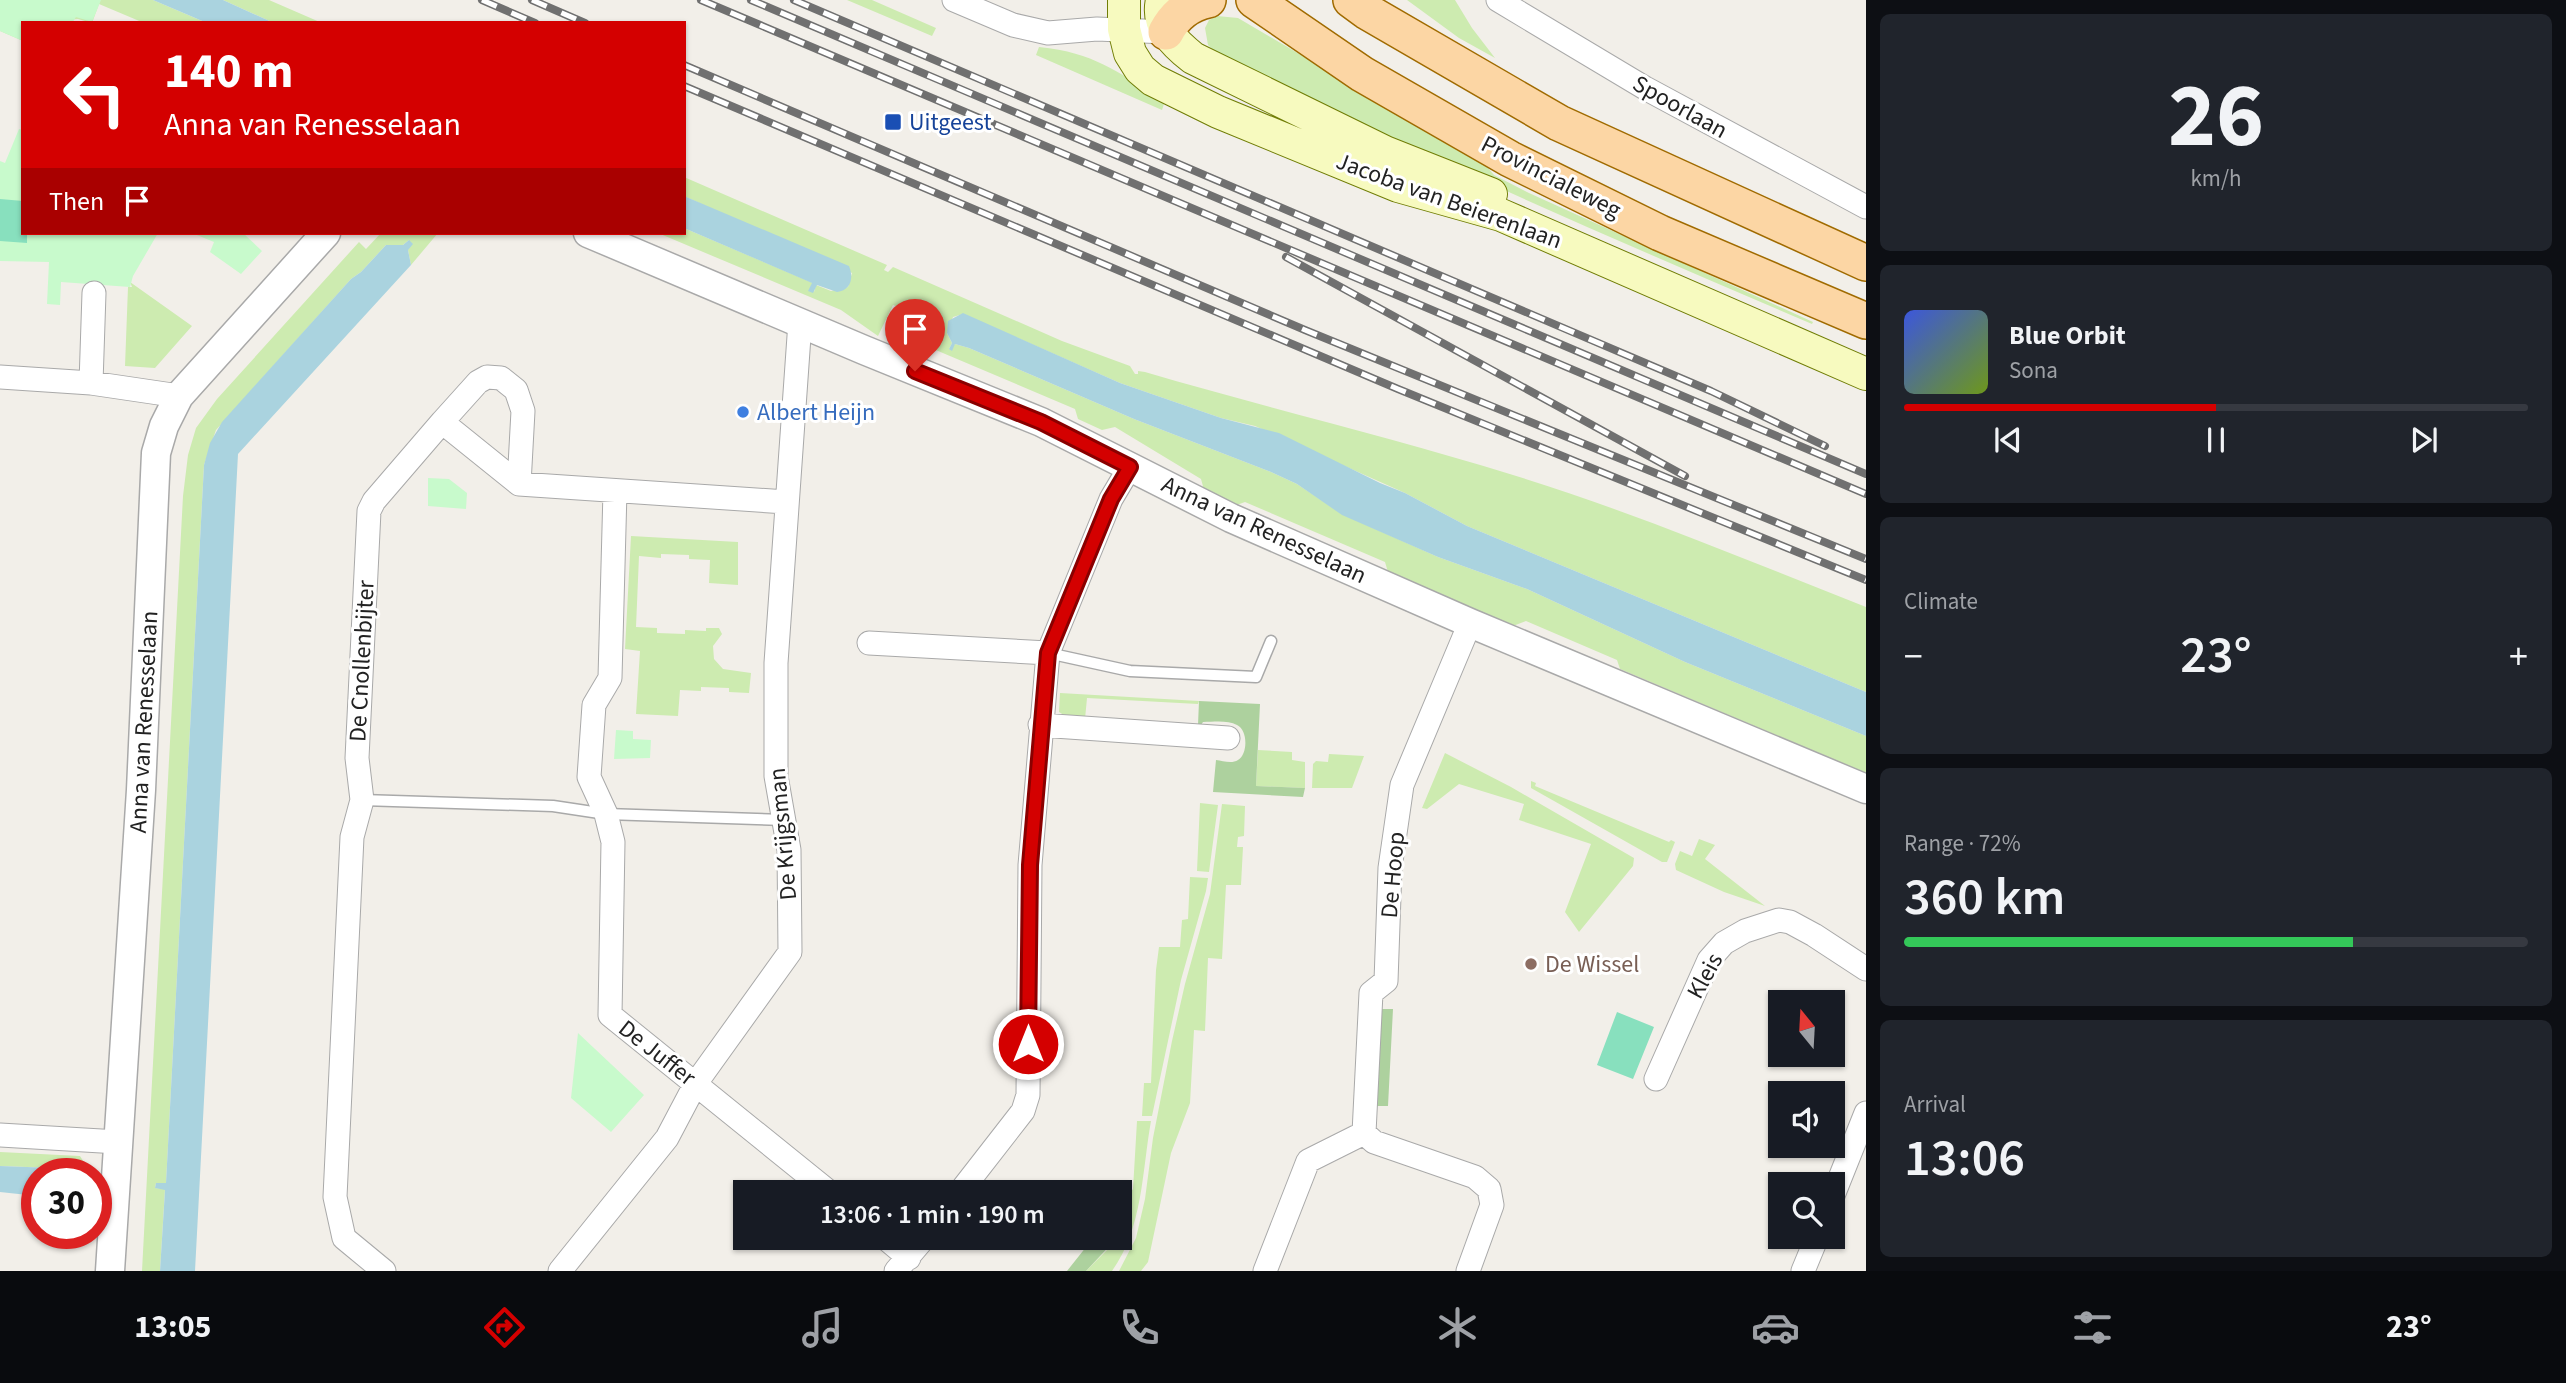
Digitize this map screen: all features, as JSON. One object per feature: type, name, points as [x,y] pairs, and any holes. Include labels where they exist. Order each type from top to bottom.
[{"type":"main road","points":[[1164,16],[1172,21],[1191,5],[1208,0]]},
{"type":"main road","name":"Provincialeweg","points":[[1254,0],[1362,74],[1510,159],[1660,233],[1866,321]]},
{"type":"main road","points":[[1351,0],[1366,12],[1559,123],[1866,263]]},
{"type":"main road","name":"Jacoba van Beierenlaan","points":[[1124,15],[1130,53],[1140,69],[1153,80],[1217,112],[1398,186],[1501,215],[1866,374]]},
{"type":"main road","name":"Jacoba van Beierenlaan","points":[[1164,16],[1179,47],[1193,58],[1385,152],[1471,185],[1866,354]]},
{"type":"street","points":[[954,0],[1013,25],[1048,33],[1124,15],[1164,16]]},
{"type":"street","name":"Spoorlaan","points":[[1498,0],[1645,88],[1866,207]]},
{"type":"street","name":"Anna van Renesselaan","points":[[110,1271],[141,790],[156,453],[164,426],[179,396],[324,235]]},
{"type":"street","name":"Anna van Renesselaan","points":[[593,235],[1041,422],[1231,518],[1469,623],[1866,789]]},
{"type":"street","points":[[91,383],[94,293]]},
{"type":"street","name":"De Krijgsman","points":[[560,1271],[667,1138],[696,1083],[790,952],[789,850],[776,776],[776,663],[800,322]]},
{"type":"street","points":[[0,377],[91,383],[179,396]]},
{"type":"street","name":"De Cnollenbijter","points":[[384,1271],[345,1238],[335,1198],[352,837],[362,800],[357,758],[369,511],[374,501],[442,422],[478,382],[487,377],[500,378],[516,390],[523,411],[519,484]]},
{"type":"street","points":[[442,422],[519,484],[786,502]]},
{"type":"street","points":[[969,1180],[1023,1111],[1028,1095],[1030,865],[1048,653],[1111,499],[1130,467]]},
{"type":"street","name":"De Juffer","points":[[615,491],[610,678],[593,705],[589,777],[606,814],[613,842],[610,1015],[813,1180]]},
{"type":"street","name":"De Hoop","points":[[1364,1133],[1371,992],[1386,981],[1390,869],[1402,785],[1469,623]]},
{"type":"street","points":[[869,643],[1048,653]]},
{"type":"street","points":[[1040,725],[1228,738]]},
{"type":"street","name":"Kleis","points":[[1656,1079],[1709,960],[1724,943],[1745,931],[1779,920],[1790,922],[1866,970]]},
{"type":"street","points":[[1843,1172],[1864,1121]]},
{"type":"street","points":[[1265,1271],[1308,1161],[1364,1133],[1374,1142],[1475,1177],[1489,1189],[1492,1205],[1468,1271]]},
{"type":"street","points":[[0,1135],[118,1142]]},
{"type":"street","points":[[1803,1271],[1812,1249]]},
{"type":"street","points":[[903,1264],[914,1250]]},
{"type":"lane","points":[[1048,653],[1130,671],[1256,677],[1271,641]]},
{"type":"lane","points":[[362,800],[553,806],[606,814],[784,820]]},
{"type":"green space","points":[[0,0],[153,0],[202,21],[139,21],[99,4],[93,21],[21,21],[21,40],[0,31]]},
{"type":"green space","points":[[0,0],[101,0],[92,21],[76,17],[73,21],[21,21],[21,40],[0,31]]},
{"type":"green space","points":[[223,0],[269,0],[317,21],[270,21]]},
{"type":"green space","points":[[847,0],[872,0],[936,28],[932,36]]},
{"type":"green space","points":[[1407,0],[1455,0],[1495,58],[1459,38]]},
{"type":"green space","points":[[1217,16],[1238,18],[1483,162],[1494,175],[1813,322],[1812,324],[1586,227],[1362,125],[1215,52],[1208,45],[1205,28],[1209,20]]},
{"type":"green space","points":[[1039,47],[1075,54],[1103,64],[1161,97],[1164,104],[1162,110],[1036,55]]},
{"type":"green space","points":[[21,130],[21,235],[157,235],[133,276],[130,287],[61,282],[60,305],[47,304],[49,262],[0,261],[0,161],[5,163]]},
{"type":"green space","points":[[686,178],[887,265],[884,270],[888,272],[893,267],[1062,341],[1130,366],[1135,374],[1138,374],[1138,371],[1145,372],[1421,448],[1558,489],[1866,607],[1866,692],[1467,526],[1405,493],[1255,426],[1221,418],[1120,383],[963,314],[953,317],[947,333],[952,343],[949,349],[955,344],[969,348],[1134,419],[1271,472],[1297,484],[1342,514],[1438,557],[1527,589],[1685,662],[1866,736],[1866,773],[1620,669],[1617,660],[1526,621],[1513,626],[1388,572],[1385,562],[1245,502],[1234,506],[1204,490],[1201,479],[1115,427],[1102,430],[1078,419],[1075,409],[931,348],[920,351],[918,355],[902,349],[917,314],[893,305],[878,336],[841,310],[663,235],[686,235],[686,229],[813,283],[814,292],[816,285],[831,291],[848,287],[852,273],[686,197]]},
{"type":"green space","points":[[0,199],[21,201],[21,235],[27,235],[27,243],[0,241]]},
{"type":"green space","points":[[197,235],[245,235],[262,251],[241,274],[210,252],[214,242]]},
{"type":"green space","points":[[379,235],[436,235],[411,265],[409,240],[403,245],[386,245],[351,279],[216,430],[204,465],[166,1183],[156,1183],[155,1188],[165,1189],[160,1271],[142,1271],[183,496],[188,455],[196,428],[217,399],[359,242],[366,249]]},
{"type":"green space","points":[[130,282],[192,326],[155,368],[125,366],[128,287],[132,287]]},
{"type":"green space","points":[[428,478],[449,479],[467,493],[466,509],[428,506]]},
{"type":"green space","points":[[631,536],[738,542],[738,585],[709,583],[710,560],[689,559],[689,555],[661,554],[661,558],[639,556],[636,627],[657,628],[657,633],[685,634],[685,630],[706,631],[706,628],[719,628],[722,634],[713,646],[714,659],[723,669],[751,673],[749,693],[729,692],[729,688],[701,687],[701,691],[680,690],[678,716],[636,714],[640,651],[625,649]]},
{"type":"green space","points":[[1060,693],[1199,701],[1198,704],[1087,698],[1085,719],[1067,717],[1059,712]]},
{"type":"green space","points":[[1199,701],[1260,704],[1256,786],[1305,788],[1303,797],[1213,792],[1216,760],[1238,760],[1244,753],[1245,737],[1241,728],[1229,722],[1203,722],[1198,725]]},
{"type":"green space","points":[[616,730],[633,731],[633,739],[651,740],[650,758],[614,759]]},
{"type":"green space","points":[[1258,750],[1292,752],[1292,760],[1305,762],[1305,788],[1256,786]]},
{"type":"green space","points":[[1445,753],[1511,787],[1634,858],[1633,866],[1579,932],[1565,912],[1591,844],[1519,820],[1524,804],[1459,784],[1427,809],[1422,808]]},
{"type":"green space","points":[[1329,754],[1364,756],[1352,788],[1312,788],[1313,764],[1316,761],[1328,762]]},
{"type":"green space","points":[[1531,781],[1536,783],[1535,786],[1669,842],[1675,842],[1667,862],[1662,862],[1531,788]]},
{"type":"green space","points":[[1200,803],[1218,805],[1209,872],[1197,871]]},
{"type":"green space","points":[[1222,804],[1245,806],[1244,836],[1238,837],[1237,847],[1243,847],[1241,885],[1226,885],[1222,959],[1208,958],[1205,1031],[1194,1030],[1190,1103],[1171,1153],[1148,1262],[1141,1271],[1119,1271],[1136,1238],[1172,1041],[1210,894]]},
{"type":"green space","points":[[1699,839],[1715,845],[1705,859],[1765,906],[1724,892],[1676,870],[1675,864],[1680,851],[1692,856]]},
{"type":"green space","points":[[1190,877],[1208,878],[1206,891],[1181,980],[1152,1116],[1142,1116],[1144,1083],[1151,1083],[1159,947],[1180,947],[1182,920],[1188,919]]},
{"type":"green space","points":[[1379,1009],[1393,1009],[1388,1106],[1373,1106]]},
{"type":"green space","points":[[1617,1012],[1654,1027],[1633,1079],[1597,1065]]},
{"type":"green space","points":[[578,1033],[644,1095],[611,1132],[571,1098]]},
{"type":"green space","points":[[1137,1121],[1151,1121],[1140,1199],[1132,1230]]},
{"type":"green space","points":[[0,1152],[81,1158],[21,1158],[21,1167],[0,1166]]},
{"type":"green space","points":[[1084,1250],[1106,1250],[1086,1271],[1067,1271]]},
{"type":"green space","points":[[1107,1250],[1124,1250],[1112,1271],[1086,1271]]},
{"type":"water","points":[[153,0],[223,0],[270,21],[202,21]]},
{"type":"water","points":[[686,197],[849,266],[850,283],[842,291],[837,292],[817,285],[813,293],[808,291],[812,283],[686,229]]},
{"type":"water","points":[[409,240],[413,244],[408,250],[411,265],[238,454],[195,1271],[160,1271],[165,1190],[155,1188],[156,1183],[166,1183],[204,465],[210,443],[222,422],[351,279],[386,245],[403,245]]},
{"type":"water","points":[[963,313],[1120,383],[1221,418],[1279,433],[1467,526],[1866,692],[1866,736],[1685,662],[1527,589],[1438,557],[1342,515],[1297,484],[1271,472],[1134,419],[969,348],[955,344],[952,351],[949,349],[952,343],[947,333],[948,321]]},
{"type":"water","points":[[0,1166],[21,1167],[21,1194],[0,1192]]},
{"type":"railway","points":[[482,0],[530,21]]},
{"type":"railway","points":[[532,0],[580,21]]},
{"type":"railway","points":[[701,0],[1866,494]]},
{"type":"railway","points":[[751,0],[1866,474]]},
{"type":"railway","points":[[794,0],[1711,391],[1825,446]]},
{"type":"railway","points":[[686,66],[1305,330],[1866,559]]},
{"type":"railway","points":[[686,87],[1398,389],[1866,580]]},
{"type":"railway","points":[[1286,257],[1685,476]]},
{"type":"place","name":"Uitgeest","points":[[893,122]]},
{"type":"place","name":"Albert Heijn","points":[[743,412]]},
{"type":"place","name":"De Wissel","points":[[1531,964]]},
{"type":"route","points":[[915,371],[1041,422],[1130,467],[1111,499],[1048,653],[1030,865],[1028,1044]]}]
